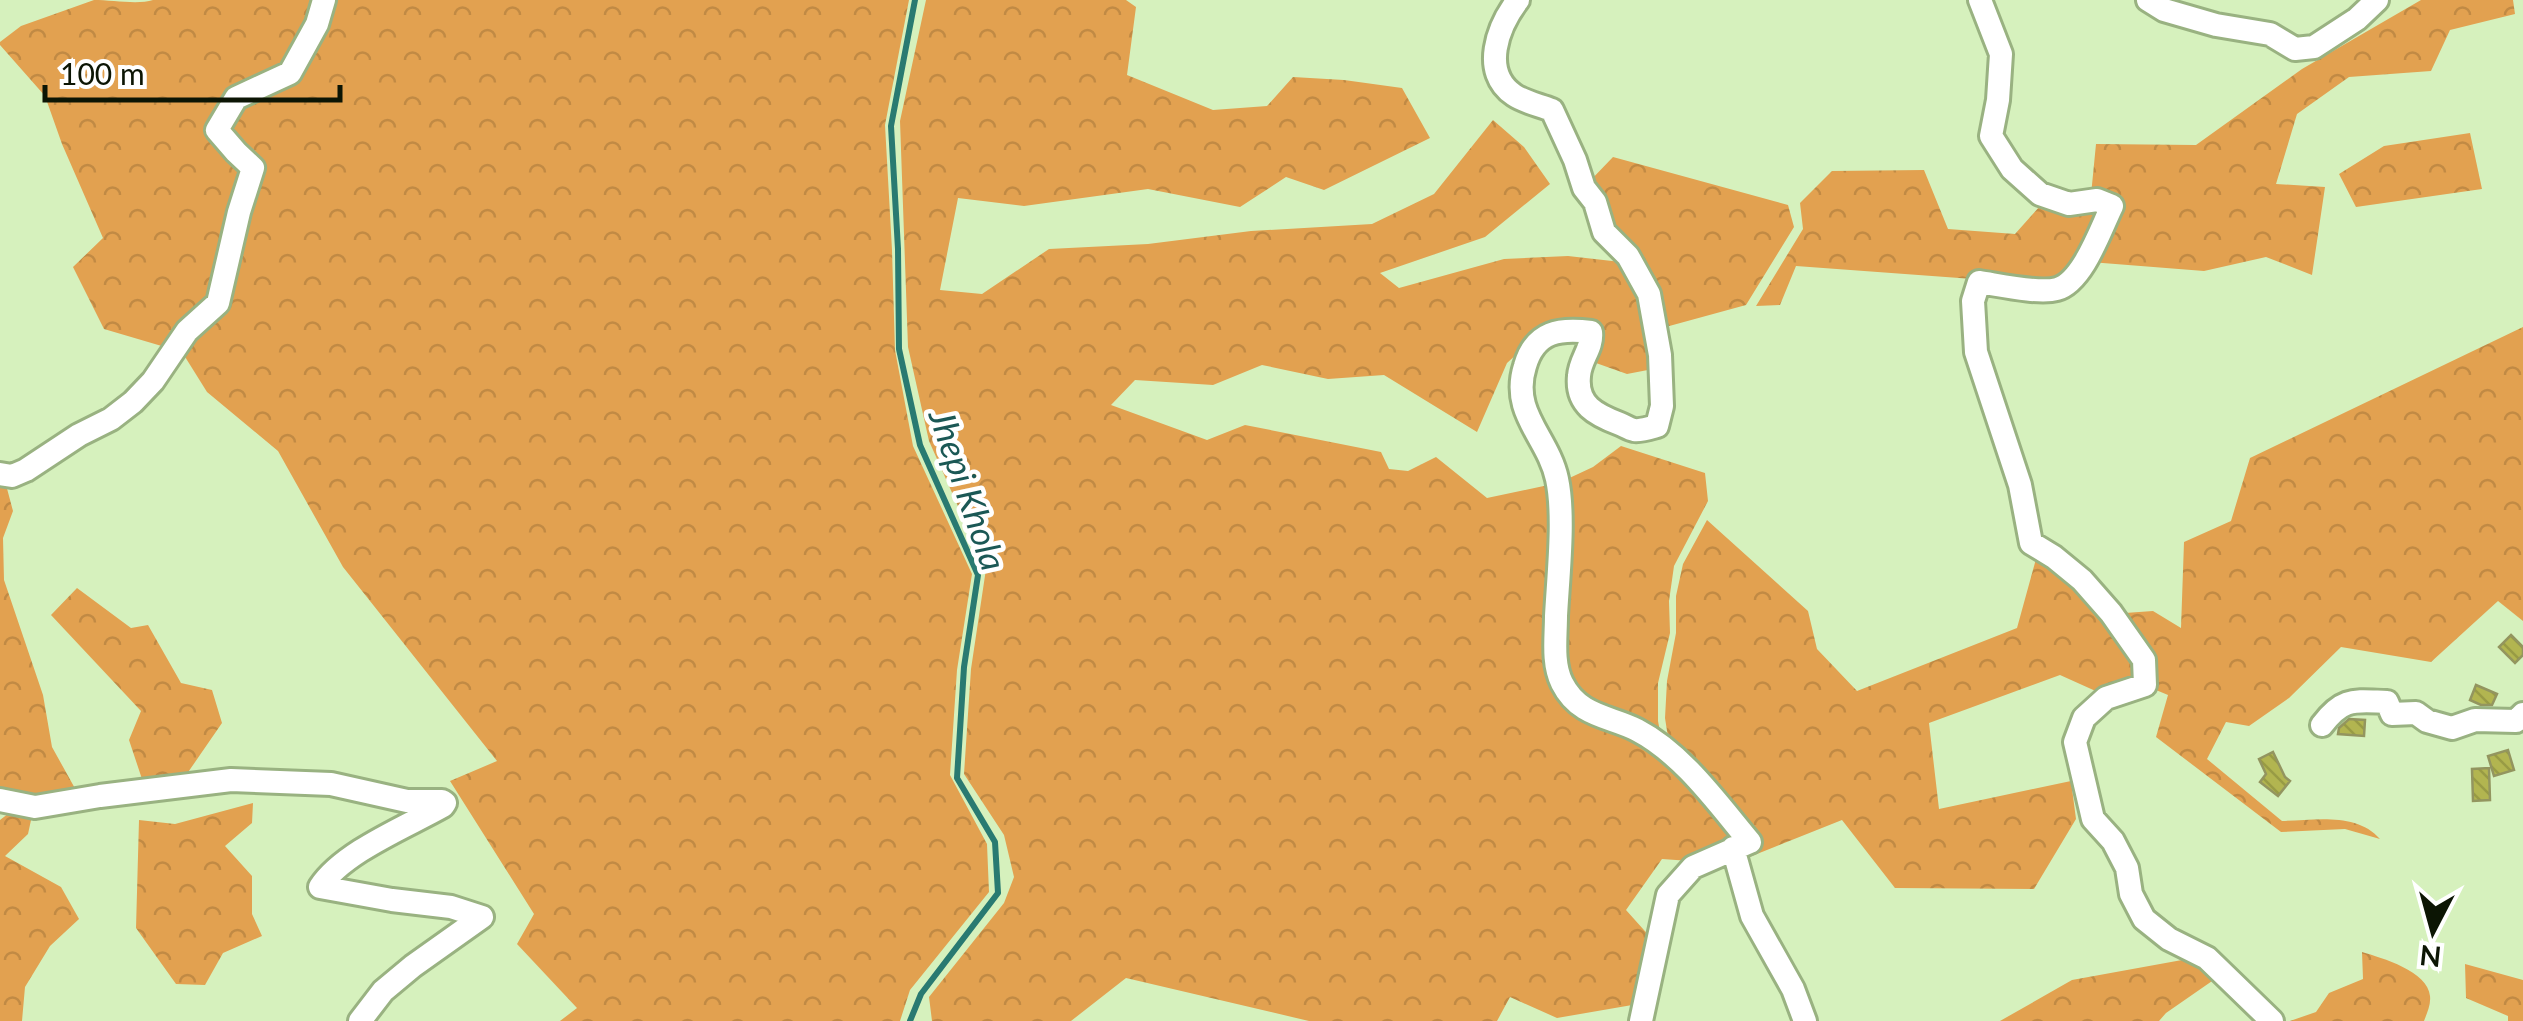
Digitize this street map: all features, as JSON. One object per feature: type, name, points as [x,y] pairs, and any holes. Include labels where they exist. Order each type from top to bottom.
[{"type":"street","points":[[0,474],[12,476],[26,470],[133,402],[153,381],[187,331],[218,303],[253,168],[217,130],[236,98],[290,74],[317,24],[324,0]]},
{"type":"street","points":[[1518,0],[1508,13],[1496,44],[1494,63],[1502,86],[1517,97],[1552,110],[1584,188],[1595,202],[1604,232],[1628,256],[1649,294],[1662,369],[1662,406],[1657,426],[1638,431],[1586,408],[1578,377],[1582,358],[1592,343],[1591,332],[1568,329],[1550,333],[1533,347],[1525,363],[1521,383],[1524,409],[1557,480],[1560,528],[1555,652],[1562,683],[1580,705],[1606,720],[1637,730],[1668,752],[1697,778],[1750,842],[1693,867],[1668,894],[1641,1021]]},
{"type":"street","points":[[1980,0],[2000,54],[1998,100],[1990,136],[2012,169],[2040,194],[2070,204],[2097,200],[2112,206],[2076,278],[2057,290],[1979,282],[1973,301],[1976,352],[2020,485],[2032,544],[2082,580],[2144,660],[2145,685],[2106,698],[2084,718],[2074,742],[2093,819],[2112,840],[2127,868],[2130,894],[2144,918],[2168,939],[2207,958],[2272,1021]]},
{"type":"street","points":[[2148,0],[2164,10],[2216,26],[2270,34],[2294,49],[2314,47],[2357,19],[2376,0]]},
{"type":"street","points":[[2322,725],[2334,709],[2354,701],[2386,702],[2392,714],[2416,713],[2427,721],[2452,728],[2475,720],[2516,721],[2523,714]]},
{"type":"street","points":[[0,800],[35,806],[231,780],[330,784],[407,800],[445,802],[396,833],[361,849],[326,877],[320,887],[450,907],[482,916],[383,991],[360,1021]]},
{"type":"street","points":[[1733,848],[1752,916],[1793,990],[1805,1021]]},
{"type":"green space","points":[[94,0],[909,0],[885,125],[895,350],[913,446],[972,574],[957,670],[950,775],[987,844],[989,892],[910,990],[900,1021],[560,1021],[577,1008],[517,944],[534,914],[450,781],[497,761],[343,567],[278,451],[207,392],[182,352],[104,329],[73,267],[103,238],[45,96],[0,42],[21,26]]},
{"type":"green space","points":[[926,0],[1126,0],[1136,7],[1127,75],[1213,110],[1267,106],[1293,77],[1402,88],[1430,138],[1324,190],[1286,177],[1240,207],[1148,189],[1024,206],[958,198],[940,290],[982,294],[1049,249],[1372,224],[1434,194],[1493,120],[1524,147],[1550,184],[1485,237],[1380,273],[1399,288],[1504,259],[1568,256],[1621,262],[1641,295],[1653,369],[1627,374],[1596,363],[1596,329],[1542,331],[1507,363],[1477,432],[1384,375],[1328,379],[1262,365],[1213,385],[1135,380],[1111,405],[1207,440],[1245,425],[1381,452],[1389,469],[1408,471],[1436,457],[1487,498],[1553,484],[1557,687],[1662,756],[1737,838],[1690,861],[1662,859],[1626,910],[1652,939],[1638,1004],[1557,1018],[1510,997],[1497,1021],[1309,1021],[1126,978],[1071,1021],[932,1021],[929,997],[1004,903],[1014,877],[1004,835],[964,774],[971,669],[986,569],[929,441],[908,347],[900,121]]},
{"type":"green space","points":[[2421,0],[2513,0],[2515,14],[2450,30],[2431,71],[2349,77],[2297,114],[2276,184],[2325,187],[2312,275],[2266,257],[2204,271],[2090,262],[2107,226],[2091,195],[2096,144],[2196,145],[2302,69]]},
{"type":"green space","points":[[2470,133],[2482,189],[2356,207],[2339,174],[2384,146]]},
{"type":"green space","points":[[1613,157],[1788,205],[1794,227],[1746,305],[1662,328],[1587,184]]},
{"type":"green space","points":[[1924,170],[1948,229],[2015,234],[2040,206],[2107,209],[2071,275],[2054,285],[1796,266],[1780,305],[1756,306],[1803,229],[1800,203],[1832,171]]},
{"type":"green space","points":[[2523,327],[2523,621],[2498,601],[2431,662],[2341,647],[2289,698],[2249,726],[2226,722],[2207,759],[2282,821],[2347,821],[2370,830],[2380,839],[2345,829],[2281,832],[2156,737],[2168,695],[2156,690],[2155,659],[2125,613],[2153,611],[2181,628],[2184,542],[2231,521],[2250,458]]},
{"type":"green space","points":[[1621,446],[1705,473],[1708,501],[1674,566],[1670,633],[1658,683],[1662,742],[1609,716],[1565,679],[1563,481],[1593,467]]},
{"type":"green space","points":[[0,480],[5,481],[13,511],[3,538],[4,580],[43,695],[52,747],[77,792],[34,800],[0,791]]},
{"type":"green space","points":[[1707,520],[1808,611],[1817,649],[1857,691],[2017,628],[2036,559],[2079,586],[2127,640],[2140,681],[2100,693],[2060,675],[1929,723],[1939,809],[2071,781],[2076,819],[2034,889],[1895,888],[1842,820],[1742,860],[1752,843],[1670,750],[1665,718],[1676,633],[1676,596],[1683,564]]},
{"type":"green space","points":[[77,588],[131,628],[148,625],[181,683],[212,690],[222,723],[182,781],[144,785],[129,740],[141,711],[51,615]]},
{"type":"green space","points":[[253,803],[252,823],[225,846],[252,876],[252,914],[262,936],[223,953],[205,985],[176,984],[136,928],[139,820],[175,824]]},
{"type":"green space","points":[[17,807],[33,811],[28,834],[5,856],[61,887],[79,919],[50,946],[25,987],[22,1021],[0,1021],[0,820]]},
{"type":"green space","points":[[2362,952],[2403,967],[2421,979],[2430,996],[2424,1021],[2290,1021],[2316,1012],[2329,993],[2363,979]]},
{"type":"green space","points":[[2193,958],[2215,979],[2159,1021],[2000,1021],[2072,980]]},
{"type":"green space","points":[[2465,964],[2523,980],[2523,1021],[2508,1021],[2508,1016],[2466,998]]},
{"type":"building","points":[[2511,635],[2523,647],[2523,655],[2515,663],[2499,647]]},
{"type":"building","points":[[2476,685],[2497,694],[2492,705],[2470,700]]},
{"type":"building","points":[[2349,719],[2365,720],[2364,736],[2338,734]]},
{"type":"building","points":[[2508,750],[2514,770],[2494,776],[2488,756]]},
{"type":"building","points":[[2273,752],[2290,781],[2278,796],[2260,782],[2266,774],[2259,759]]},
{"type":"building","points":[[2489,768],[2490,800],[2473,801],[2472,769]]},
{"type":"waterway","name":"Jhepi Khola","points":[[910,1021],[921,994],[998,893],[995,842],[957,778],[964,667],[978,575],[920,445],[899,349],[891,126],[915,0]]}]
